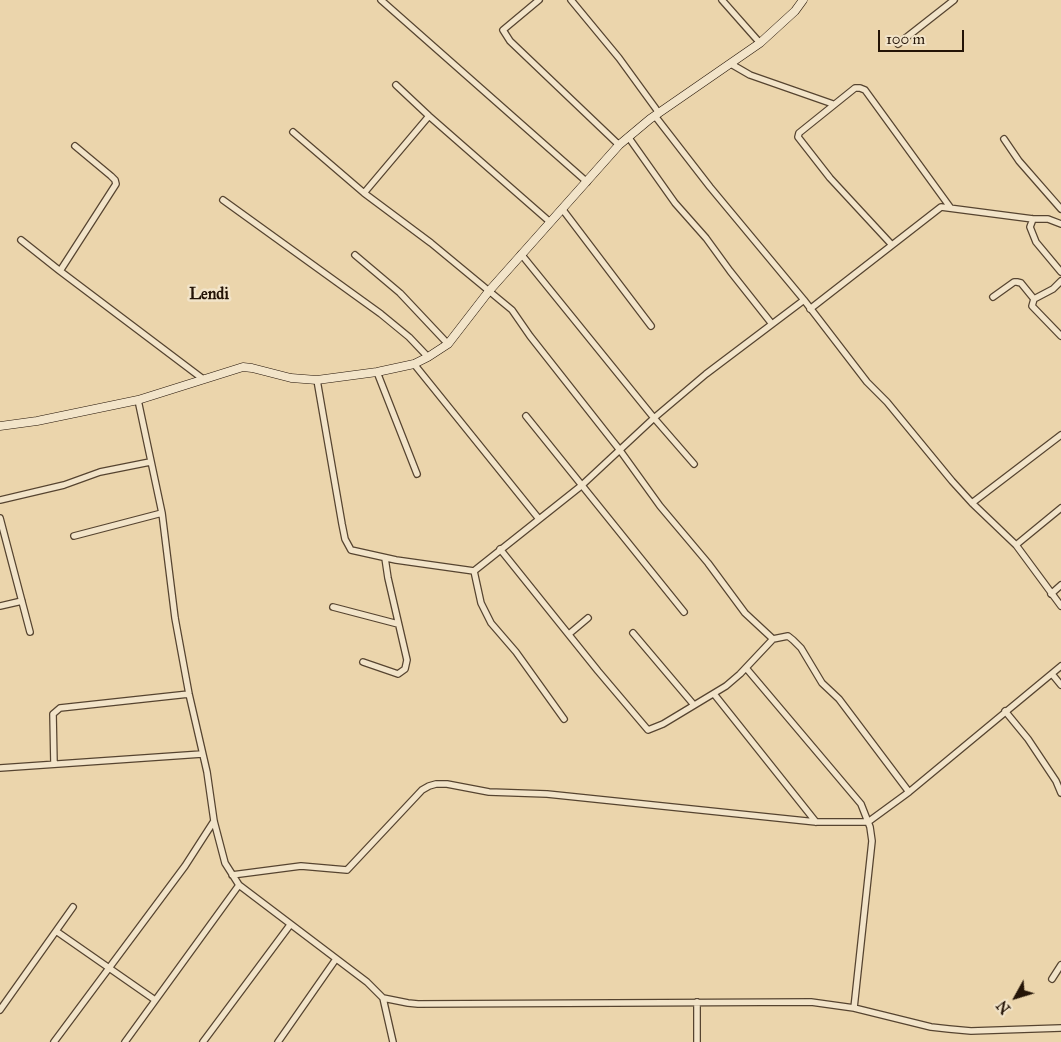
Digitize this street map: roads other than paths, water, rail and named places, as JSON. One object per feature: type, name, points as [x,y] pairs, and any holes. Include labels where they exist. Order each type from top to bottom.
[{"type":"main road","points":[[0,426],[36,421],[138,400],[243,367],[291,378],[316,380],[377,372],[414,364],[428,357],[448,344],[489,291],[619,145],[657,115],[760,43],[795,11],[803,0]]},
{"type":"street","points":[[381,0],[587,182]]},
{"type":"street","points":[[538,0],[503,30],[510,41],[619,145]]},
{"type":"street","points":[[571,0],[619,58],[657,115],[710,187],[804,300],[856,368],[887,402],[933,460],[972,503],[1016,544],[1061,606]]},
{"type":"street","points":[[722,0],[760,43]]},
{"type":"street","points":[[898,44],[954,0]]},
{"type":"street","points":[[731,64],[750,75],[833,104]]},
{"type":"street","points":[[396,85],[550,222]]},
{"type":"street","points":[[892,245],[830,178],[798,137],[799,132],[855,88],[865,90],[950,207]]},
{"type":"street","points":[[364,193],[429,116]]},
{"type":"street","points":[[293,132],[364,193],[431,243],[512,310],[535,343],[619,449],[660,506],[708,564],[744,613],[773,639]]},
{"type":"street","points":[[628,138],[675,203],[706,238],[730,272],[772,324]]},
{"type":"street","points":[[1004,139],[1019,161],[1061,209]]},
{"type":"street","points":[[60,272],[116,184],[111,176],[75,146]]},
{"type":"street","points":[[223,200],[380,314],[408,337],[428,357]]},
{"type":"street","points":[[810,309],[941,207],[1033,219],[1048,219],[1061,224]]},
{"type":"street","points":[[563,210],[652,326]]},
{"type":"street","points":[[1033,219],[1030,228],[1036,242],[1061,272]]},
{"type":"street","points":[[21,240],[60,272],[203,379]]},
{"type":"street","points":[[521,254],[654,418],[694,464]]},
{"type":"street","points":[[355,255],[400,293],[448,344]]},
{"type":"street","points":[[1061,281],[1034,299],[1032,306],[1061,336]]},
{"type":"street","points":[[993,298],[1014,282],[1017,282],[1034,299]]},
{"type":"street","points":[[316,380],[345,540],[351,550],[385,558],[474,571],[581,486],[619,449],[706,374],[804,300]]},
{"type":"street","points":[[414,364],[539,519]]},
{"type":"street","points":[[377,372],[417,474]]},
{"type":"street","points":[[138,400],[162,513],[173,608],[189,694],[206,772],[214,821],[225,862],[239,885],[367,982],[382,998],[393,1042]]},
{"type":"street","points":[[526,416],[684,612]]},
{"type":"street","points":[[972,503],[1061,435]]},
{"type":"street","points":[[0,500],[64,485],[100,472],[150,462]]},
{"type":"street","points":[[1016,544],[1061,508]]},
{"type":"street","points":[[74,536],[162,513]]},
{"type":"street","points":[[0,518],[30,632]]},
{"type":"street","points":[[500,549],[648,730],[663,724],[726,686],[773,639],[788,636],[801,648],[822,683],[839,699],[909,792]]},
{"type":"street","points":[[363,662],[393,673],[402,673],[407,660],[385,558]]},
{"type":"street","points":[[474,571],[481,602],[491,624],[516,652],[564,719]]},
{"type":"street","points":[[1051,594],[1061,585]]},
{"type":"street","points":[[0,606],[22,601]]},
{"type":"street","points":[[333,607],[398,624]]},
{"type":"street","points":[[569,634],[588,618]]},
{"type":"street","points":[[633,632],[694,704]]},
{"type":"street","points":[[232,875],[301,866],[347,870],[422,790],[436,784],[447,784],[489,792],[546,794],[816,822],[868,822],[909,792],[1061,666]]},
{"type":"street","points":[[746,668],[861,804],[868,822],[872,841],[854,1008]]},
{"type":"street","points":[[1052,674],[1061,685]]},
{"type":"street","points":[[54,764],[53,714],[60,708],[189,694]]},
{"type":"street","points":[[714,694],[816,822]]},
{"type":"street","points":[[1005,711],[1028,739],[1056,781],[1061,793]]},
{"type":"street","points":[[0,768],[202,754]]},
{"type":"street","points":[[54,1042],[185,866],[214,821]]},
{"type":"street","points":[[125,1042],[239,885]]},
{"type":"street","points":[[0,1010],[73,907]]},
{"type":"street","points":[[203,1042],[290,925]]},
{"type":"street","points":[[56,931],[155,1000]]},
{"type":"street","points":[[278,1042],[336,959]]},
{"type":"street","points":[[1052,979],[1061,965]]},
{"type":"street","points":[[382,998],[408,1003],[811,1002],[854,1008],[931,1027],[948,1029],[971,1031],[1061,1028]]},
{"type":"street","points":[[697,1002],[697,1042]]},
{"type":"district","name":"Lendi","points":[[209,295]]}]
